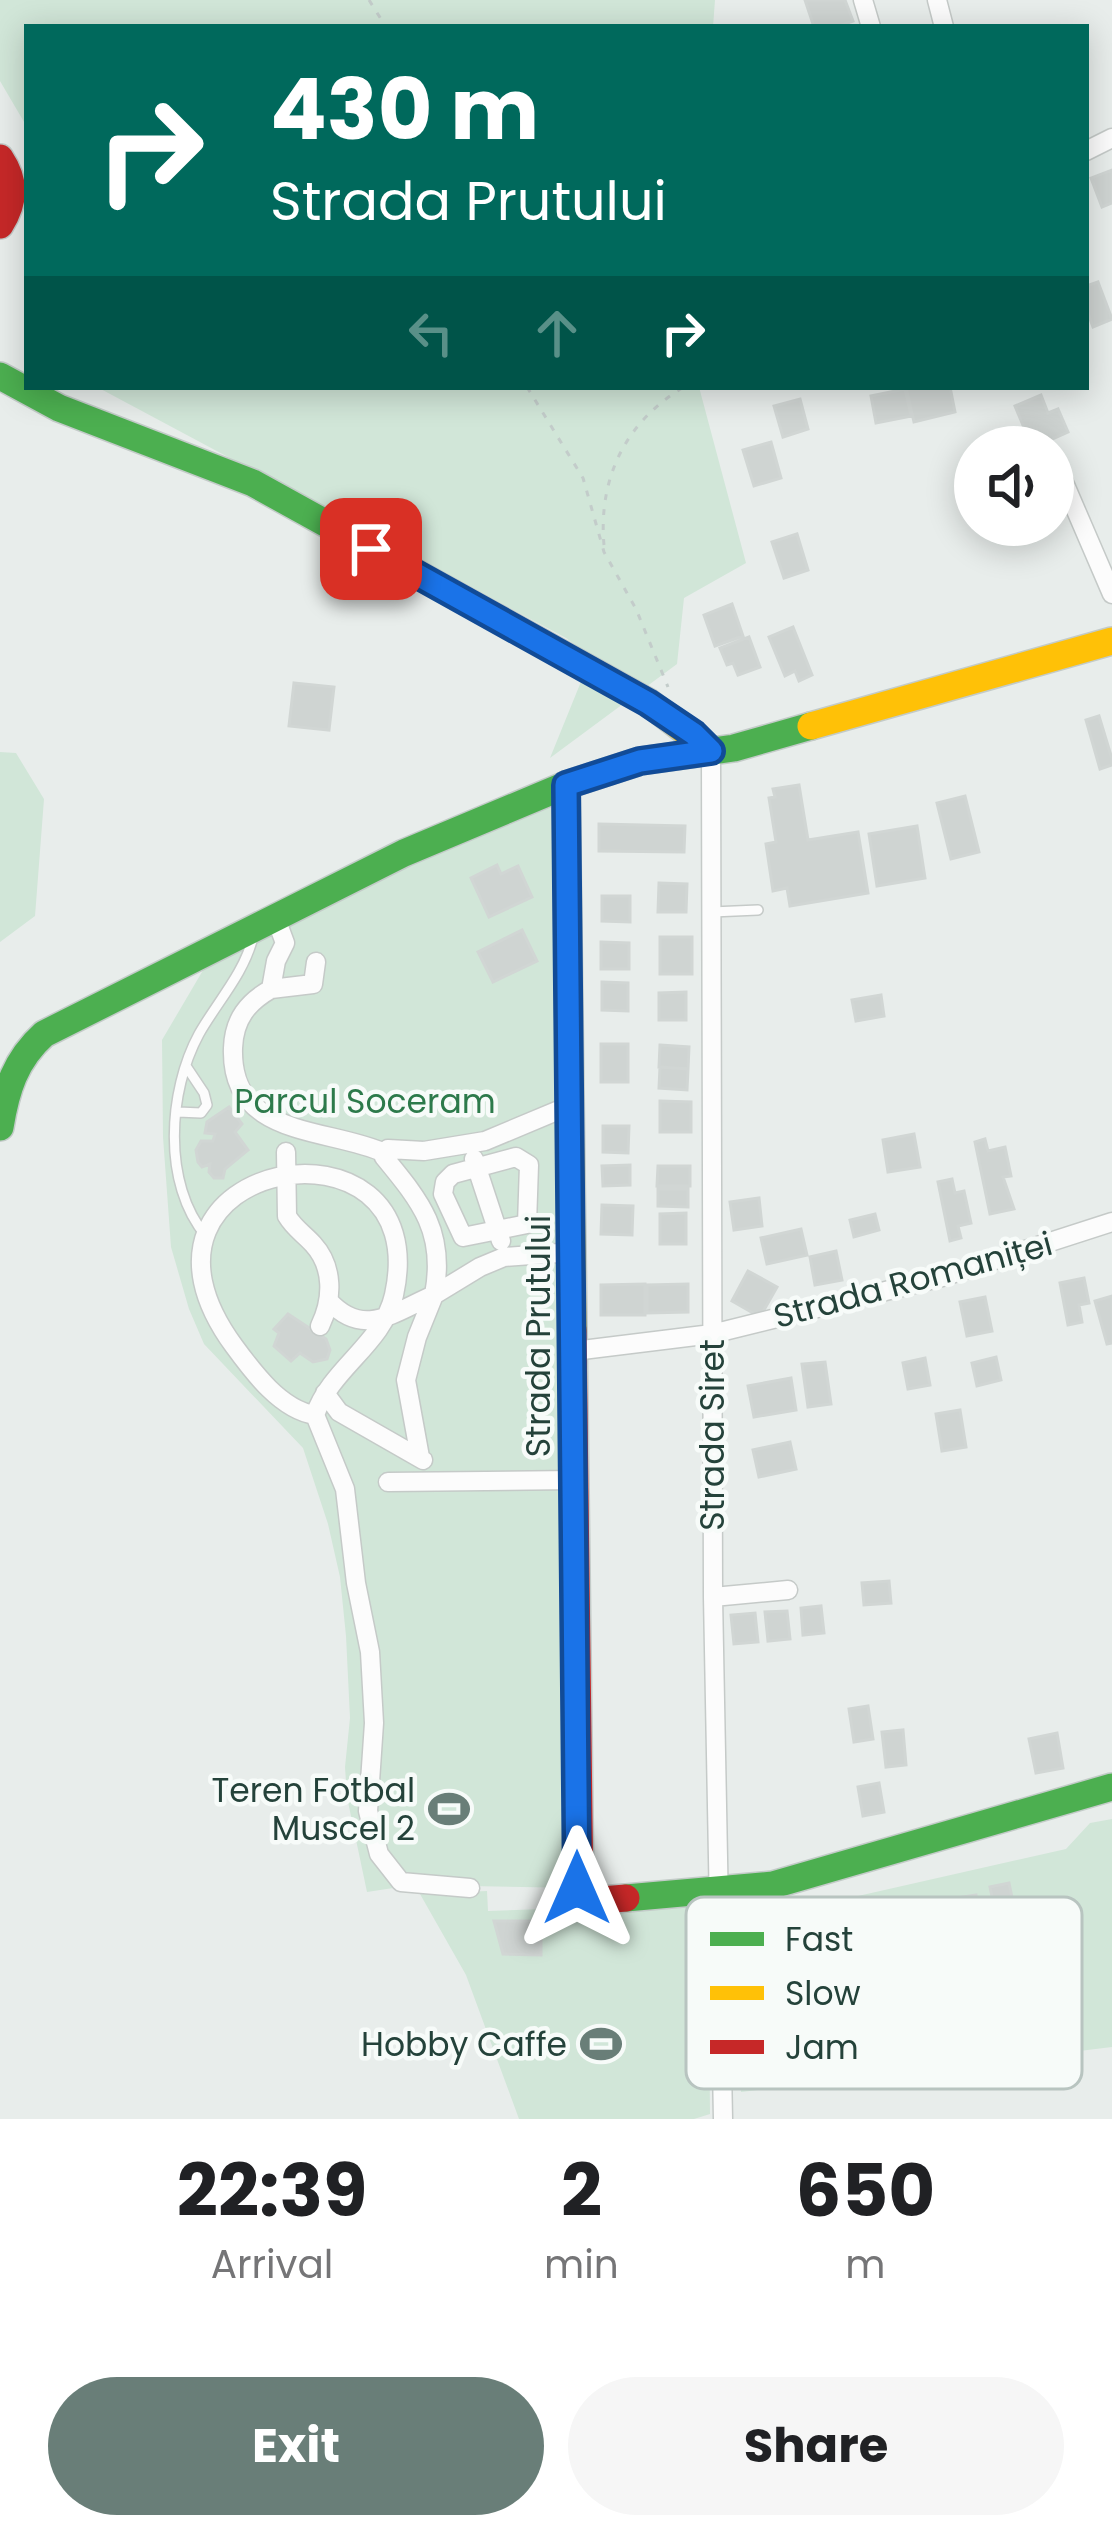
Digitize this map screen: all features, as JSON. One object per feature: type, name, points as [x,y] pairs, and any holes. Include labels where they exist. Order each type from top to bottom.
[{"type":"street","points":[[0,158],[15,194],[0,225]]},
{"type":"street","points":[[26,390],[59,408],[253,483],[674,719],[711,751]]},
{"type":"street","points":[[1074,506],[1112,594]]},
{"type":"street","points":[[0,1126],[16,1063],[44,1034],[404,853],[566,785],[640,761],[734,748],[1112,641]]},
{"type":"street","name":"Strada Siret","points":[[711,751],[717,1897]]},
{"type":"street","name":"Strada Prutului","points":[[566,785],[580,1898],[717,1892]]},
{"type":"street","points":[[264,921],[285,944],[271,989]]},
{"type":"street","points":[[316,962],[313,984],[271,989],[244,1010],[237,1023],[234,1067],[244,1096],[255,1109],[295,1128],[385,1153],[395,1148],[424,1151],[464,1146],[571,1105]]},
{"type":"street","points":[[295,1128],[286,1152],[284,1199],[287,1216],[322,1255],[329,1301],[320,1326]]},
{"type":"street","points":[[464,1146],[478,1168],[504,1257]]},
{"type":"street","points":[[248,1172],[275,1162],[286,1152]]},
{"type":"street","points":[[385,1153],[424,1211],[436,1251],[434,1295],[406,1380],[420,1457]]},
{"type":"street","points":[[516,1157],[529,1165],[527,1225],[463,1237],[443,1194],[445,1182],[453,1174],[478,1168],[516,1157]]},
{"type":"street","points":[[315,1415],[304,1414],[266,1385],[220,1326],[201,1268],[206,1236],[221,1210],[265,1178],[287,1173],[324,1174],[354,1186],[378,1208],[394,1236],[398,1262],[387,1315],[373,1339],[325,1393],[315,1415],[345,1489],[370,1652],[374,1723],[366,1796],[379,1854],[401,1882],[470,1888]]},
{"type":"street","name":"Strada Romaniței","points":[[574,1351],[712,1334],[942,1277],[1112,1222]]},
{"type":"street","points":[[329,1301],[355,1322],[387,1315],[434,1295],[504,1257],[573,1252]]},
{"type":"street","points":[[325,1393],[339,1412],[420,1457],[430,1482]]},
{"type":"street","points":[[388,1482],[575,1480]]},
{"type":"street","points":[[713,1597],[788,1590]]},
{"type":"street","points":[[717,1892],[773,1885],[1112,1787]]},
{"type":"street","name":"Strada Siret","points":[[722,2089],[723,2119]]},
{"type":"lane","points":[[712,912],[758,910]]},
{"type":"lane","points":[[206,1236],[193,1221],[178,1172],[178,1112],[186,1066],[198,1036],[264,921]]},
{"type":"lane","points":[[178,1112],[201,1113],[208,1106],[186,1066]]},
{"type":"path","points":[[529,390],[583,478],[604,552],[636,608],[667,679],[674,719]]},
{"type":"path","points":[[604,552],[604,501],[620,453],[635,426],[659,401],[679,390]]},
{"type":"green space","points":[[0,0],[715,0],[713,24],[24,24],[24,122],[0,81]]},
{"type":"green space","points":[[103,390],[700,390],[746,563],[684,598],[677,664],[550,758],[591,657],[566,638]]},
{"type":"green space","points":[[0,752],[16,753],[44,799],[35,916],[0,942]]},
{"type":"green space","name":"Parcul Soceram","points":[[566,785],[577,1888],[413,1885],[367,1892],[347,1797],[346,1636],[328,1524],[303,1448],[204,1344],[189,1309],[171,1247],[162,1040],[219,943]]},
{"type":"green space","points":[[1112,1819],[1112,2047],[1082,2051],[1082,1897],[854,1897],[1066,1849],[1090,1823]]},
{"type":"green space","name":"Hobby Caffe","points":[[487,1891],[488,1911],[686,1904],[686,2089],[710,2089],[710,2114],[694,2119],[519,2119],[466,1975],[420,1894]]},
{"type":"building","points":[[805,0],[845,0],[853,21],[844,24],[813,24]]},
{"type":"building","points":[[1112,170],[1112,203],[1102,207],[1091,178]]},
{"type":"building","points":[[1098,282],[1112,319],[1093,327],[1089,316],[1089,285]]},
{"type":"building","points":[[905,390],[911,416],[876,423],[871,396]]},
{"type":"building","points":[[907,390],[951,390],[955,412],[914,422]]},
{"type":"building","points":[[1041,395],[1048,413],[1058,409],[1065,426],[1023,426],[1015,406]]},
{"type":"building","points":[[800,399],[808,429],[783,437],[774,406]]},
{"type":"building","points":[[771,442],[781,478],[754,486],[743,450]]},
{"type":"building","points":[[797,534],[808,570],[784,578],[772,542]]},
{"type":"building","points":[[732,604],[743,636],[715,646],[704,615]]},
{"type":"building","points":[[793,627],[812,675],[799,681],[795,671],[785,676],[769,637]]},
{"type":"building","points":[[749,637],[760,667],[738,675],[733,663],[727,665],[720,648]]},
{"type":"building","points":[[294,683],[334,687],[329,730],[289,726]]},
{"type":"building","points":[[1099,716],[1112,759],[1112,765],[1100,769],[1086,720]]},
{"type":"building","points":[[799,785],[808,840],[858,832],[868,893],[790,906],[787,888],[773,891],[766,844],[776,842],[769,798],[775,797],[773,789]]},
{"type":"building","points":[[965,796],[979,852],[951,859],[937,803]]},
{"type":"building","points":[[599,824],[685,826],[684,852],[599,851]]},
{"type":"building","points":[[917,826],[925,878],[877,886],[869,834]]},
{"type":"building","points":[[497,865],[501,874],[518,866],[532,897],[489,917],[471,878]]},
{"type":"building","points":[[659,883],[687,884],[686,912],[658,912]]},
{"type":"building","points":[[602,896],[630,896],[630,922],[602,921]]},
{"type":"building","points":[[522,930],[537,961],[493,982],[478,952]]},
{"type":"building","points":[[660,937],[692,937],[692,974],[660,974]]},
{"type":"building","points":[[601,942],[629,943],[629,969],[601,969]]},
{"type":"building","points":[[602,982],[628,983],[628,1011],[602,1010]]},
{"type":"building","points":[[686,992],[686,1020],[659,1020],[659,993]]},
{"type":"building","points":[[881,995],[884,1016],[856,1021],[852,1000]]},
{"type":"building","points":[[601,1044],[628,1044],[628,1082],[601,1082]]},
{"type":"building","points":[[660,1045],[689,1047],[688,1069],[659,1067]]},
{"type":"building","points":[[660,1067],[688,1069],[687,1090],[659,1088]]},
{"type":"building","points":[[660,1101],[691,1102],[691,1132],[660,1132]]},
{"type":"building","points":[[229,1107],[242,1124],[235,1132],[248,1150],[225,1169],[223,1178],[214,1178],[210,1164],[202,1167],[198,1162],[196,1150],[201,1141],[213,1141],[215,1134],[205,1133],[207,1122]]},
{"type":"building","points":[[603,1126],[629,1126],[628,1153],[603,1152]]},
{"type":"building","points":[[914,1134],[920,1167],[888,1172],[883,1140]]},
{"type":"building","points":[[985,1139],[988,1151],[1005,1147],[1011,1176],[1003,1177],[1014,1209],[990,1214],[975,1142]]},
{"type":"building","points":[[630,1165],[630,1185],[603,1186],[602,1166]]},
{"type":"building","points":[[658,1166],[690,1166],[690,1186],[657,1186]]},
{"type":"building","points":[[952,1179],[955,1193],[964,1191],[971,1223],[958,1226],[961,1238],[950,1241],[938,1182]]},
{"type":"building","points":[[658,1189],[688,1189],[688,1207],[658,1206]]},
{"type":"building","points":[[759,1198],[762,1226],[734,1230],[730,1202]]},
{"type":"building","points":[[602,1205],[633,1206],[632,1235],[601,1234]]},
{"type":"building","points":[[686,1213],[686,1244],[660,1244],[660,1214]]},
{"type":"building","points":[[875,1214],[879,1230],[854,1237],[850,1220]]},
{"type":"building","points":[[801,1229],[807,1255],[767,1264],[761,1238]]},
{"type":"building","points":[[836,1251],[842,1280],[815,1285],[810,1257]]},
{"type":"building","points":[[748,1271],[777,1287],[760,1317],[732,1301]]},
{"type":"building","points":[[1084,1278],[1089,1303],[1079,1305],[1082,1322],[1068,1325],[1060,1283]]},
{"type":"building","points":[[645,1284],[645,1315],[601,1315],[601,1285]]},
{"type":"building","points":[[688,1284],[688,1312],[647,1313],[647,1285]]},
{"type":"building","points":[[1112,1296],[1112,1343],[1107,1344],[1095,1301]]},
{"type":"building","points":[[985,1297],[992,1331],[967,1336],[960,1302]]},
{"type":"building","points":[[288,1314],[326,1339],[327,1359],[313,1362],[300,1353],[291,1361],[274,1346],[279,1333],[274,1329]]},
{"type":"building","points":[[996,1357],[1001,1380],[977,1386],[972,1363]]},
{"type":"building","points":[[925,1358],[930,1385],[908,1389],[903,1363]]},
{"type":"building","points":[[825,1362],[831,1404],[808,1407],[802,1364]]},
{"type":"building","points":[[791,1378],[796,1410],[754,1417],[748,1386]]},
{"type":"building","points":[[960,1410],[966,1447],[942,1451],[936,1414]]},
{"type":"building","points":[[790,1442],[796,1469],[759,1477],[753,1450]]},
{"type":"building","points":[[889,1581],[891,1603],[864,1605],[862,1583]]},
{"type":"building","points":[[821,1606],[824,1633],[803,1635],[801,1608]]},
{"type":"building","points":[[787,1611],[790,1639],[768,1641],[765,1612]]},
{"type":"building","points":[[755,1613],[758,1642],[734,1644],[731,1615]]},
{"type":"building","points":[[868,1706],[873,1739],[854,1742],[849,1709]]},
{"type":"building","points":[[903,1730],[906,1765],[886,1767],[882,1732]]},
{"type":"building","points":[[1057,1733],[1063,1768],[1036,1773],[1029,1739]]},
{"type":"building","points":[[879,1783],[884,1812],[863,1816],[858,1787]]},
{"type":"building","points":[[1009,1883],[1012,1897],[992,1897],[990,1887]]},
{"type":"building","points":[[494,1921],[541,1921],[541,1955],[503,1954]]},
{"type":"traffic: fast","points":[[0,376],[24,389]]},
{"type":"traffic: fast","points":[[26,390],[59,408],[253,483],[497,618]]},
{"type":"traffic: fast","points":[[0,1127],[13,1076],[44,1034],[404,853],[566,785],[640,761],[734,748],[811,726]]},
{"type":"traffic: fast","points":[[626,1898],[773,1885],[1112,1787]]},
{"type":"traffic: slow","points":[[497,618],[648,702],[711,751]]},
{"type":"traffic: slow","points":[[811,726],[1112,641]]},
{"type":"traffic: slow","points":[[566,785],[573,1330]]},
{"type":"traffic: jam","points":[[0,158],[12,192],[0,225]]},
{"type":"traffic: jam","points":[[573,1330],[580,1897],[589,1901],[626,1898]]},
{"type":"place","name":"Teren Fotbal Muscel 2","points":[[449,1809]]},
{"type":"place","name":"Hobby Caffe","points":[[601,2044]]},
{"type":"route","points":[[371,549],[648,703],[711,751],[640,761],[566,785],[577,1888]]}]
